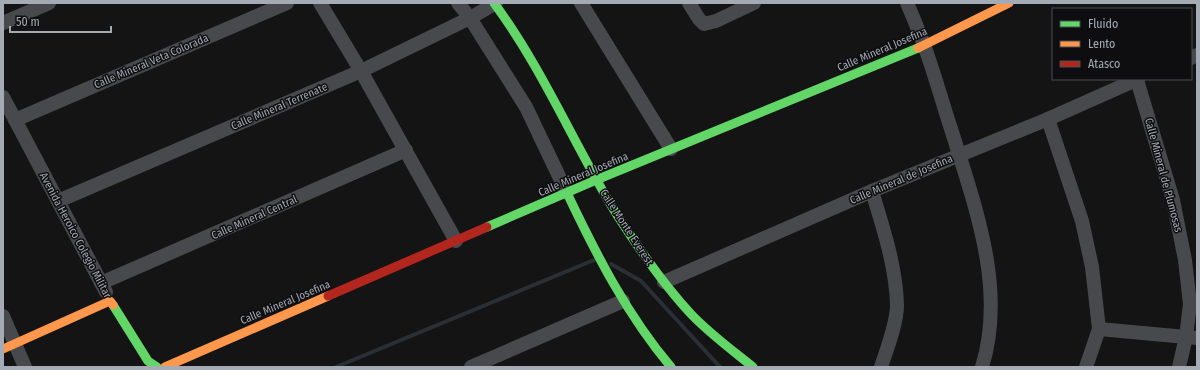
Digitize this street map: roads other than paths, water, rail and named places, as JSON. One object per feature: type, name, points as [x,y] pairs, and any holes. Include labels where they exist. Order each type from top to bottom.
[{"type":"street","points":[[3,23],[49,3]]},
{"type":"street","name":"Calle Mineral Veta Colorada","points":[[15,120],[287,3]]},
{"type":"street","points":[[320,3],[361,71],[456,241]]},
{"type":"street","points":[[458,3],[470,18],[526,107],[596,253],[623,301],[669,366]]},
{"type":"street","name":"Calle Mineral Terrenate","points":[[58,201],[361,71],[470,18],[495,3]]},
{"type":"street","name":"Calle Monte Everest","points":[[495,3],[509,22],[551,92],[596,180],[634,241],[664,282],[692,314],[737,355],[753,367]]},
{"type":"street","points":[[581,3],[671,149]]},
{"type":"street","points":[[689,3],[704,24],[716,21],[754,3]]},
{"type":"street","points":[[907,3],[924,46],[977,213],[990,278],[990,330],[987,353],[982,367]]},
{"type":"street","name":"Calle Mineral Josefina","points":[[165,367],[596,180],[924,46],[1008,3]]},
{"type":"street","name":"Calle Mineral de Josefina","points":[[664,282],[872,191],[1048,119],[1136,80]]},
{"type":"street","name":"Calle Mineral de Plumosas","points":[[1138,80],[1173,200],[1186,260],[1192,338],[1179,367]]},
{"type":"street","name":"Avenida Heroico Colegio Militar","points":[[3,97],[110,301],[148,360],[157,367]]},
{"type":"street","points":[[1048,119],[1082,221],[1092,267],[1099,329],[1086,367]]},
{"type":"street","name":"Calle Mineral Central","points":[[101,284],[406,150]]},
{"type":"street","points":[[872,191],[890,255],[897,306],[892,333],[881,367]]},
{"type":"street","points":[[8,347],[110,301]]},
{"type":"street","points":[[470,367],[623,301]]},
{"type":"street","points":[[3,316],[8,347],[25,367]]},
{"type":"street","points":[[1099,329],[1192,338]]},
{"type":"waterway","points":[[336,367],[594,260]]},
{"type":"waterway","points":[[611,264],[641,281],[720,367]]}]
